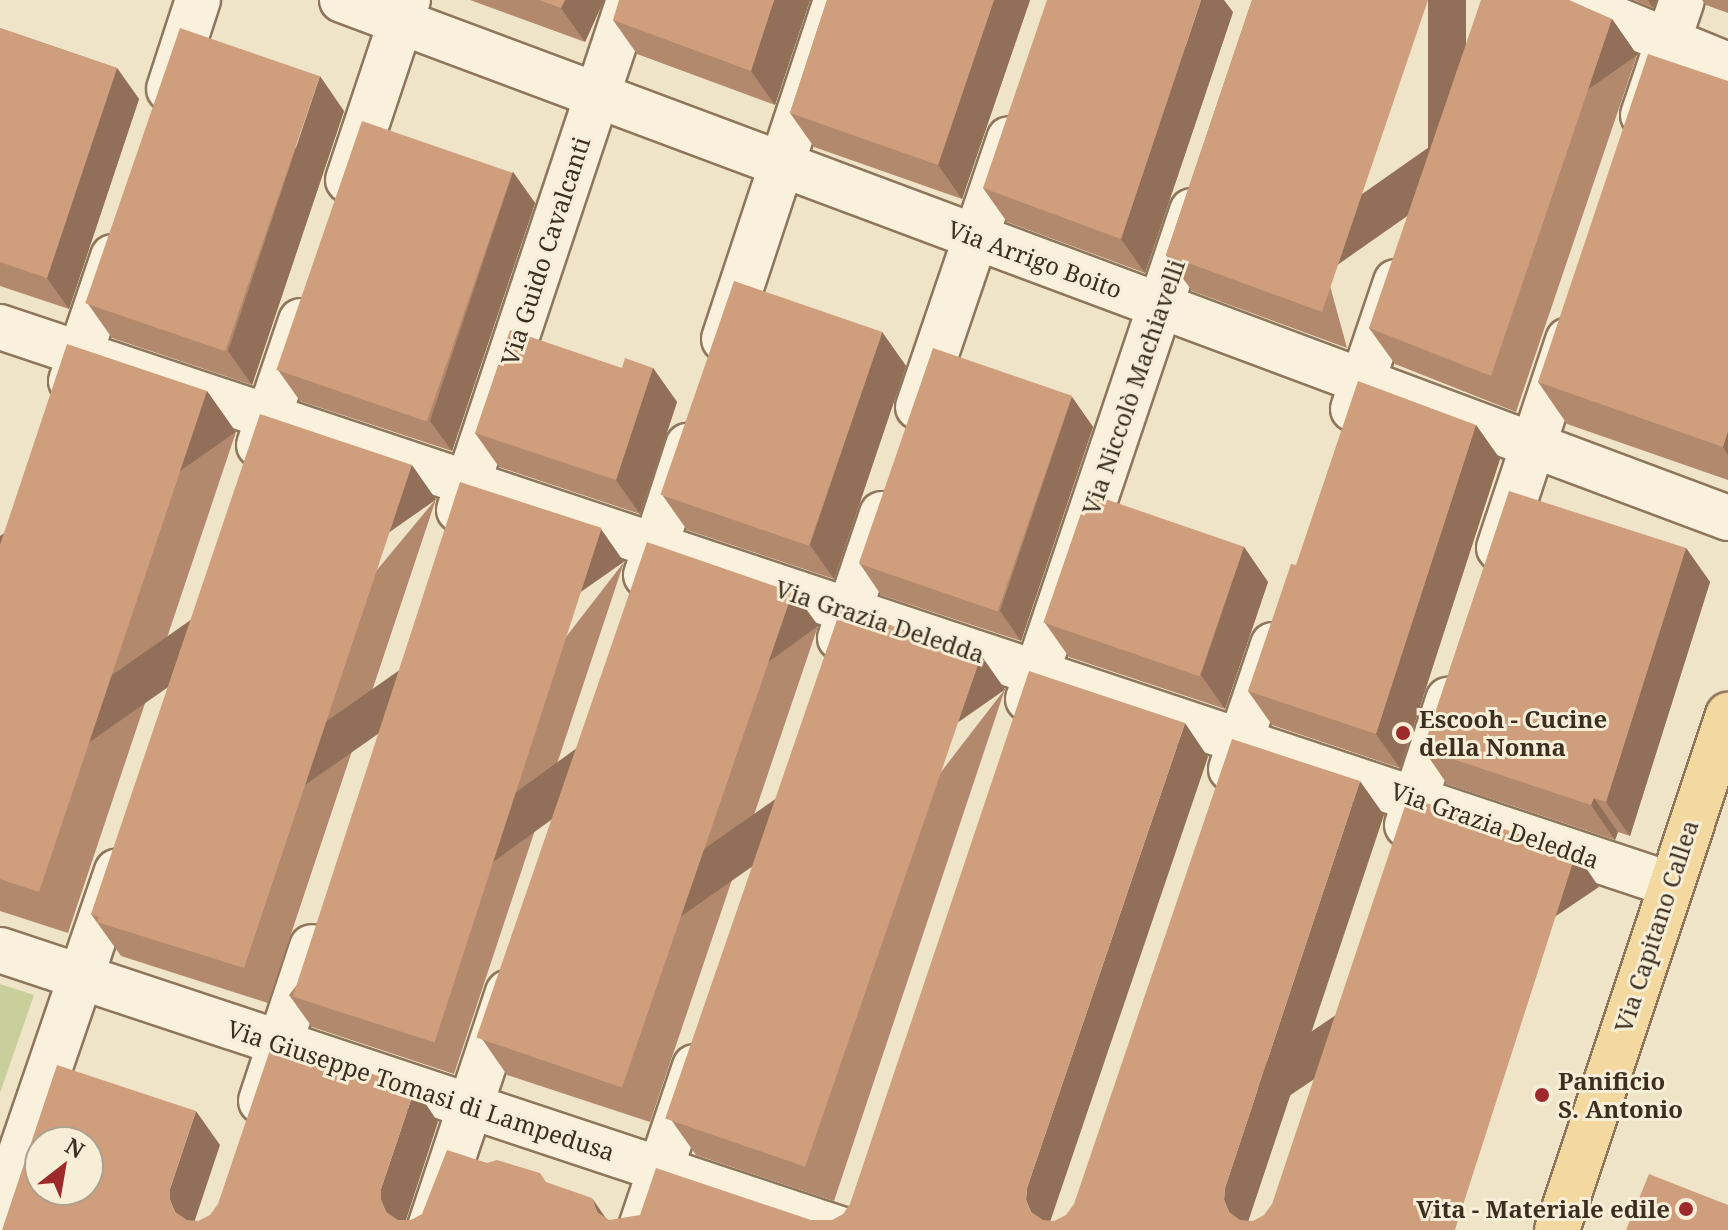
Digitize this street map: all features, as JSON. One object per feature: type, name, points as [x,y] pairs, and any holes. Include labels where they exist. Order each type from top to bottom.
[{"type":"main road","name":"Via Capitano Callea","points":[[1557,1230],[1669,884],[1728,715]]},
{"type":"street","points":[[154,133],[198,0]]},
{"type":"street","name":"Via Arrigo Boito","points":[[342,0],[404,11],[597,95],[1728,518]]},
{"type":"street","name":"Via Guido Cavalcanti","points":[[447,543],[629,0]]},
{"type":"street","points":[[636,606],[836,0]]},
{"type":"street","points":[[1568,0],[1675,20],[1728,65]]},
{"type":"street","points":[[337,212],[404,11]]},
{"type":"street","points":[[1628,160],[1675,20]]},
{"type":"street","points":[[829,671],[1021,104]]},
{"type":"street","name":"Via Niccolò Machiavelli","points":[[1016,733],[1204,175]]},
{"type":"street","points":[[60,414],[125,221]]},
{"type":"street","points":[[1342,441],[1407,249]]},
{"type":"street","points":[[249,478],[313,285]]},
{"type":"street","points":[[1484,592],[1583,295]]},
{"type":"street","name":"Via Grazia Deledda","points":[[0,327],[1669,884]]},
{"type":"street","points":[[1220,800],[1286,606]]},
{"type":"street","points":[[1396,858],[1460,666]]},
{"type":"street","points":[[0,1213],[133,826]]},
{"type":"street","points":[[247,1143],[326,906]]},
{"type":"street","name":"Via Giuseppe Tomasi di Lampedusa","points":[[0,950],[661,1169],[851,1220]]},
{"type":"street","points":[[429,1230],[520,955]]},
{"type":"street","points":[[640,1230],[707,1033]]},
{"type":"green space","points":[[0,984],[34,995],[0,1093]]},
{"type":"building","points":[[539,0],[565,0],[561,8]]},
{"type":"building","points":[[619,0],[774,0],[751,71],[613,20]]},
{"type":"building","points":[[827,0],[994,0],[938,165],[790,113]]},
{"type":"building","points":[[1047,0],[1201,0],[1121,239],[983,188]]},
{"type":"building","points":[[1252,0],[1428,0],[1322,312],[1166,255]]},
{"type":"building","points":[[1481,0],[1569,0],[1612,19],[1491,376],[1369,328]]},
{"type":"building","points":[[0,28],[117,68],[47,278],[0,262]]},
{"type":"building","points":[[180,28],[320,76],[225,351],[85,303]]},
{"type":"building","points":[[1648,54],[1728,81],[1728,431],[1723,447],[1538,382]]},
{"type":"building","points":[[362,121],[512,173],[427,421],[276,370]]},
{"type":"building","points":[[734,281],[882,332],[809,546],[660,495]]},
{"type":"building","points":[[510,330],[622,368],[625,358],[653,368],[616,480],[475,433]]},
{"type":"building","points":[[67,344],[207,391],[39,892],[0,879],[0,545]]},
{"type":"building","points":[[933,348],[1072,396],[998,611],[859,564]]},
{"type":"building","points":[[1358,381],[1476,425],[1376,734],[1248,691],[1291,564],[1296,565]]},
{"type":"building","points":[[260,414],[412,465],[244,968],[97,922],[99,917],[91,914]]},
{"type":"building","points":[[460,482],[602,528],[435,1043],[293,997]]},
{"type":"building","points":[[1509,491],[1686,548],[1606,802],[1594,798],[1591,805],[1423,749]]},
{"type":"building","points":[[1088,493],[1244,547],[1199,676],[1043,623]]},
{"type":"building","points":[[647,542],[793,592],[622,1088],[476,1037]]},
{"type":"building","points":[[841,608],[981,656],[805,1167],[665,1119]]},
{"type":"building","points":[[1029,671],[1185,723],[1027,1188],[1026,1200],[1031,1212],[1043,1220],[1054,1221],[1066,1215],[1074,1204],[1232,739],[1360,781],[1225,1188],[1224,1200],[1229,1212],[1240,1220],[1253,1221],[1264,1215],[1272,1204],[1408,797],[1576,853],[1455,1230],[2,1230],[24,1164],[24,1206],[104,1206],[104,1126],[37,1126],[57,1065],[196,1111],[170,1189],[170,1200],[175,1212],[187,1220],[198,1221],[210,1215],[218,1204],[273,1041],[415,1088],[381,1189],[386,1212],[398,1220],[411,1220],[422,1214],[447,1150],[487,1163],[497,1160],[540,1173],[546,1182],[592,1198],[597,1212],[609,1220],[640,1215],[656,1168],[811,1220],[832,1220],[843,1214],[850,1204]]},
{"type":"building","points":[[1649,1174],[1728,1205],[1728,1230],[1626,1230]]},
{"type":"place","name":"Escooh - Cucine della Nonna","points":[[1403,733]]},
{"type":"place","name":"Panificio S. Antonio","points":[[1542,1095]]},
{"type":"place","name":"Vita - Materiale edile","points":[[1686,1209]]}]
